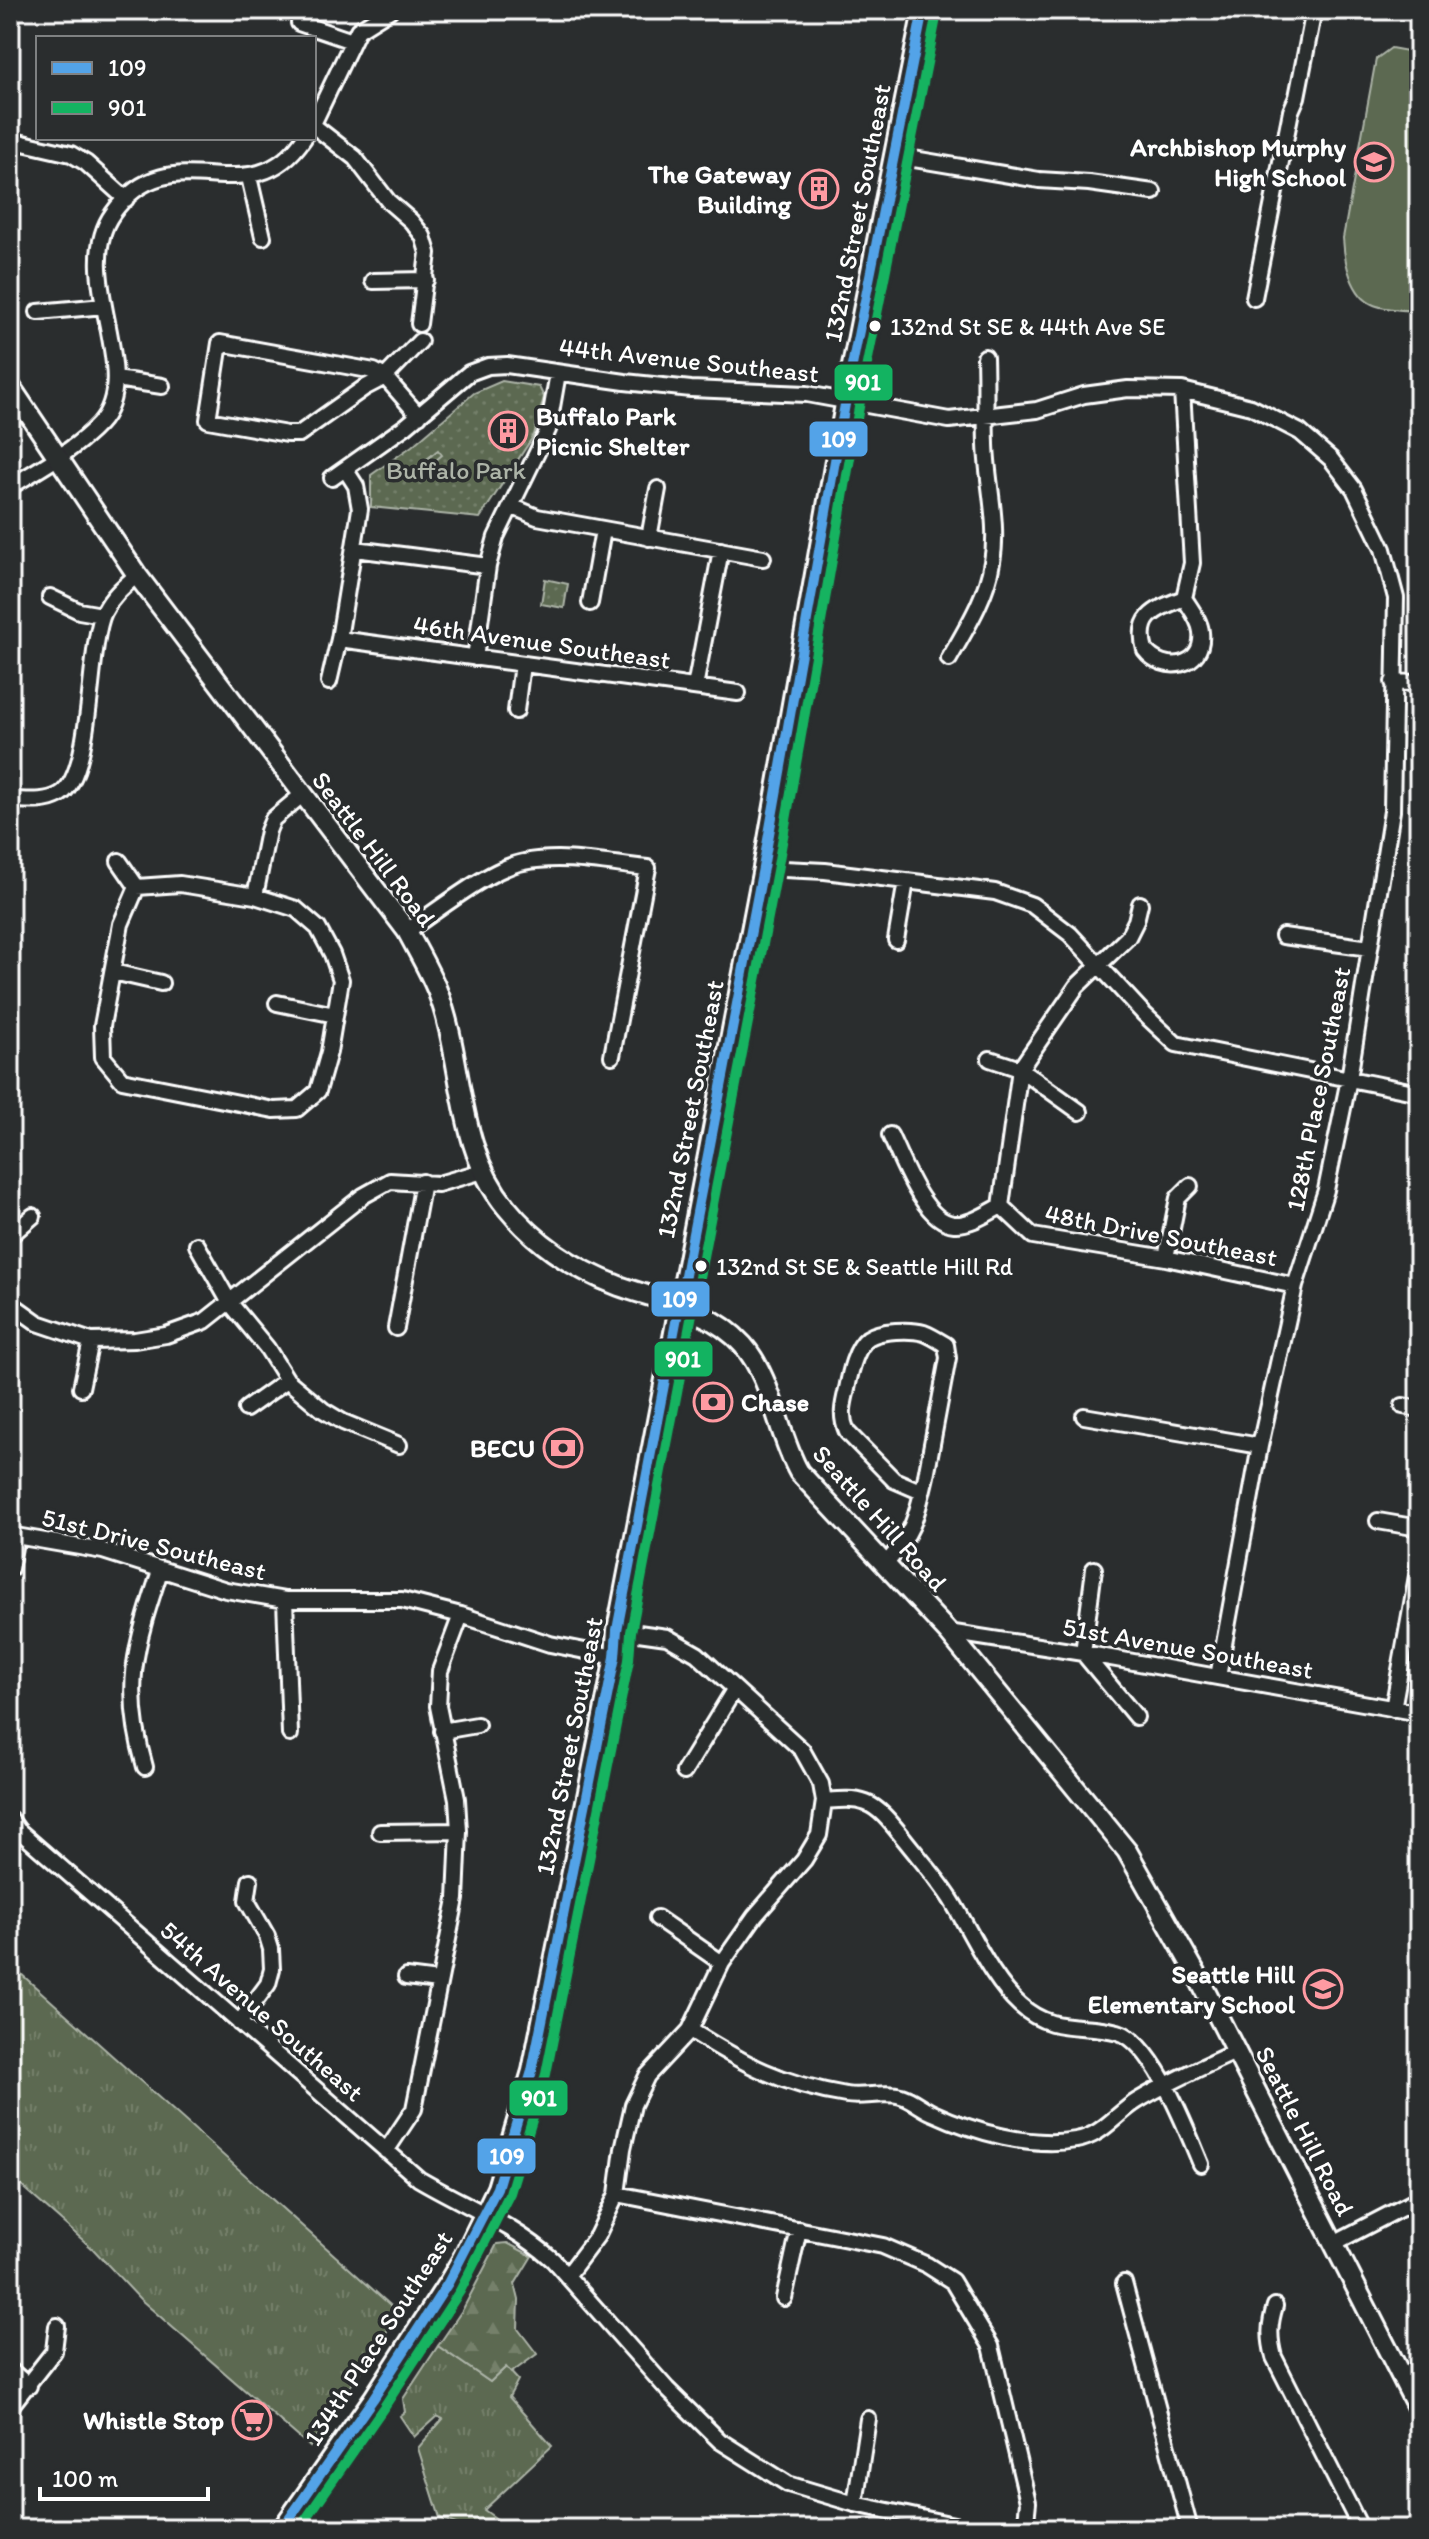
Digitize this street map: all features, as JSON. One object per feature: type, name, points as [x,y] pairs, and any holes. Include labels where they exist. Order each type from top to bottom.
[{"type":"main road","name":"132nd Street Southeast","points":[[486,2213],[512,2142],[532,2071],[615,1657],[617,1630],[763,868],[845,402],[923,10]]},
{"type":"main road","name":"Seattle Hill Road","points":[[10,386],[137,575],[407,931],[437,991],[464,1114],[483,1171],[504,1205],[553,1252],[582,1270],[618,1286],[678,1305],[726,1330],[744,1347],[762,1379],[786,1450],[799,1472],[948,1632],[1127,1851],[1197,1975],[1419,2411]]},
{"type":"main road","name":"134th Place Southeast","points":[[282,2529],[382,2386],[448,2283],[486,2213]]},
{"type":"street","points":[[316,120],[358,30],[390,10]]},
{"type":"street","points":[[1254,298],[1314,10]]},
{"type":"street","points":[[299,23],[352,41]]},
{"type":"street","points":[[316,126],[355,158],[388,201],[423,236],[428,253],[419,324]]},
{"type":"street","points":[[10,140],[71,154],[86,163],[126,199]]},
{"type":"street","points":[[10,487],[57,457],[100,423],[112,397],[116,379],[99,271],[101,237],[114,212],[144,185],[172,173],[249,177],[265,173],[295,151],[303,140]]},
{"type":"street","points":[[896,156],[1039,180],[1153,192]]},
{"type":"street","points":[[249,177],[263,237]]},
{"type":"street","points":[[373,281],[426,280]]},
{"type":"street","points":[[38,312],[104,306]]},
{"type":"street","points":[[419,416],[385,377],[374,371],[220,343],[208,420],[299,434],[364,388],[385,377],[420,341]]},
{"type":"street","points":[[949,659],[982,596],[993,562],[985,357]]},
{"type":"street","name":"44th Avenue Southeast","points":[[355,549],[360,509],[356,486],[339,474],[419,416],[469,373],[488,366],[507,365],[691,389],[807,394],[949,420],[1037,410],[1084,395],[1128,389],[1182,390],[1251,407],[1300,432],[1331,459],[1354,489],[1383,549],[1396,598]]},
{"type":"street","points":[[475,658],[488,566],[496,537],[548,430],[558,373]]},
{"type":"street","points":[[116,379],[162,386]]},
{"type":"street","points":[[1182,390],[1192,563],[1184,598],[1202,633],[1192,660],[1183,664],[1160,663],[1145,650],[1142,629],[1147,618],[1156,610],[1184,598]]},
{"type":"street","points":[[649,538],[658,489]]},
{"type":"street","points":[[511,506],[537,517],[763,558]]},
{"type":"street","points":[[590,603],[603,530]]},
{"type":"street","points":[[329,682],[355,549],[488,566]]},
{"type":"street","points":[[695,687],[721,550]]},
{"type":"street","points":[[10,800],[45,800],[60,795],[69,787],[83,742],[102,615],[114,594],[137,575]]},
{"type":"street","points":[[50,597],[79,611],[102,615]]},
{"type":"street","name":"128th Place Southeast","points":[[1218,1677],[1260,1446],[1295,1286],[1326,1190],[1349,1079],[1392,811],[1396,598]]},
{"type":"street","name":"46th Avenue Southeast","points":[[339,639],[738,693]]},
{"type":"street","points":[[516,711],[522,664]]},
{"type":"street","points":[[1393,682],[1419,683]]},
{"type":"street","points":[[255,896],[273,819],[302,795]]},
{"type":"street","points":[[407,931],[488,877],[522,862],[560,860],[648,868],[612,1056]]},
{"type":"street","points":[[119,861],[137,887]]},
{"type":"street","points":[[763,868],[825,871],[995,892],[1032,905],[1070,934],[1176,1044],[1419,1093]]},
{"type":"street","points":[[896,940],[906,881]]},
{"type":"street","points":[[180,884],[255,896],[296,909],[318,928],[341,980],[329,1052],[318,1091],[297,1109],[274,1110],[122,1080],[103,1057],[102,1026],[121,924],[137,887],[180,884]]},
{"type":"street","points":[[890,1135],[928,1209],[942,1219],[955,1224],[1001,1206],[1020,1069],[1077,986],[1128,937],[1140,904]]},
{"type":"street","points":[[1283,936],[1370,948]]},
{"type":"street","points":[[113,972],[161,983]]},
{"type":"street","points":[[277,1003],[335,1015]]},
{"type":"street","points":[[990,1059],[1020,1069],[1080,1112]]},
{"type":"street","points":[[10,1303],[38,1323],[91,1341],[135,1340],[166,1335],[205,1321],[363,1196],[390,1181],[438,1184],[483,1171]]},
{"type":"street","points":[[396,1328],[423,1182]]},
{"type":"street","points":[[1166,1258],[1178,1198],[1190,1186]]},
{"type":"street","name":"48th Drive Southeast","points":[[1001,1206],[1033,1236],[1166,1258],[1295,1286]]},
{"type":"street","points":[[10,1236],[33,1216]]},
{"type":"street","points":[[197,1245],[230,1303],[267,1348],[287,1380],[343,1422],[399,1445]]},
{"type":"street","points":[[885,1565],[916,1522],[922,1492],[948,1358],[946,1345],[919,1331],[878,1334],[862,1344],[851,1370],[842,1412],[847,1432],[894,1480],[922,1492]]},
{"type":"street","points":[[81,1388],[91,1341]]},
{"type":"street","points":[[246,1409],[287,1380]]},
{"type":"street","points":[[1403,1406],[1419,1409]]},
{"type":"street","points":[[1084,1416],[1260,1446]]},
{"type":"street","points":[[1378,1521],[1419,1528]]},
{"type":"street","points":[[10,1569],[13,1535]]},
{"type":"street","name":"51st Drive Southeast","points":[[13,1535],[103,1551],[226,1590],[285,1600],[402,1600],[461,1615],[550,1644],[615,1657]]},
{"type":"street","points":[[1393,1709],[1419,1565]]},
{"type":"street","points":[[1094,1569],[1083,1653],[1136,1717]]},
{"type":"street","points":[[145,1767],[135,1731],[131,1686],[140,1632],[160,1571]]},
{"type":"street","points":[[285,1600],[290,1734]]},
{"type":"street","points":[[386,2151],[414,2109],[456,1899],[457,1799],[438,1706],[440,1671],[461,1615]]},
{"type":"street","points":[[567,2276],[597,2236],[617,2194],[633,2105],[647,2076],[690,2030],[722,1963],[755,1916],[812,1847],[819,1835],[824,1801],[821,1784],[802,1750],[697,1654],[667,1637],[617,1630]]},
{"type":"street","name":"51st Avenue Southeast","points":[[948,1632],[1419,1713]]},
{"type":"street","points":[[684,1772],[734,1690]]},
{"type":"street","points":[[442,1731],[477,1725]]},
{"type":"street","points":[[824,1801],[849,1799],[869,1804],[894,1826],[948,1895],[999,1979],[1020,2006],[1065,2028],[1120,2032],[1139,2047],[1166,2084],[1201,2164]]},
{"type":"street","name":"54th Avenue Southeast","points":[[14,1824],[419,2179],[449,2197],[486,2213],[533,2242],[667,2389],[720,2441],[788,2484],[855,2504],[973,2529]]},
{"type":"street","points":[[380,1832],[459,1831]]},
{"type":"street","points":[[239,2023],[268,1984],[272,1969],[267,1936],[247,1901],[250,1881]]},
{"type":"street","points":[[657,1918],[722,1963]]},
{"type":"street","points":[[406,1977],[438,1981]]},
{"type":"street","points":[[690,2030],[735,2058],[779,2079],[855,2096],[900,2095],[934,2114],[974,2128],[1027,2140],[1079,2140],[1107,2127],[1133,2104],[1166,2084],[1235,2052]]},
{"type":"street","points":[[617,2194],[883,2246],[927,2265],[952,2281],[991,2346],[1028,2502],[1022,2529]]},
{"type":"street","points":[[1334,2243],[1419,2199]]},
{"type":"street","points":[[784,2298],[799,2229]]},
{"type":"street","points":[[1124,2283],[1190,2529]]},
{"type":"street","points":[[1275,2306],[1269,2325],[1274,2357],[1361,2529]]},
{"type":"street","points":[[10,2407],[54,2351],[57,2326]]},
{"type":"street","points":[[10,2370],[29,2386]]},
{"type":"street","points":[[855,2504],[868,2419]]},
{"type":"green space","points":[[1391,48],[1419,53],[1419,311],[1385,308],[1366,300],[1350,276],[1343,238],[1376,59]]},
{"type":"green space","name":"Buffalo Park","points":[[502,381],[539,387],[544,397],[534,435],[480,518],[371,507],[371,475],[412,446],[474,393]]},
{"type":"green space","points":[[438,450],[442,455],[412,480],[408,475]]},
{"type":"green space","points":[[545,579],[568,584],[564,608],[541,604]]},
{"type":"green space","points":[[10,1964],[399,2313],[310,2447],[140,2299],[93,2249],[10,2176]]},
{"type":"green space","points":[[507,2243],[532,2256],[515,2284],[519,2300],[518,2329],[537,2354],[511,2373],[506,2367],[490,2382],[438,2346],[463,2309],[497,2244]]},
{"type":"green space","points":[[438,2346],[490,2382],[506,2367],[518,2380],[509,2397],[552,2446],[484,2510],[501,2522],[497,2529],[469,2529],[440,2518],[418,2448],[443,2419],[437,2416],[414,2437],[400,2416],[405,2412],[403,2399]]},
{"type":"transit line","name":"109","points":[[282,2529],[373,2399],[448,2283],[497,2188],[532,2071],[615,1657],[617,1630],[763,868],[850,376],[923,10]]},
{"type":"transit line","name":"901","points":[[299,2529],[460,2291],[510,2193],[546,2074],[629,1660],[631,1632],[777,871],[864,379],[937,13]]},
{"type":"place","name":"Archbishop Murphy High School","points":[[1374,162]]},
{"type":"place","name":"The Gateway Building","points":[[819,189]]},
{"type":"place","name":"132nd St SE & 44th Ave SE","points":[[875,326]]},
{"type":"place","name":"Buffalo Park Picnic Shelter","points":[[508,431]]},
{"type":"place","name":"132nd St SE & Seattle Hill Rd","points":[[701,1266]]},
{"type":"place","name":"Chase","points":[[713,1402]]},
{"type":"place","name":"BECU","points":[[563,1448]]},
{"type":"place","name":"Seattle Hill Elementary School","points":[[1323,1989]]},
{"type":"place","name":"Whistle Stop","points":[[252,2420]]}]
